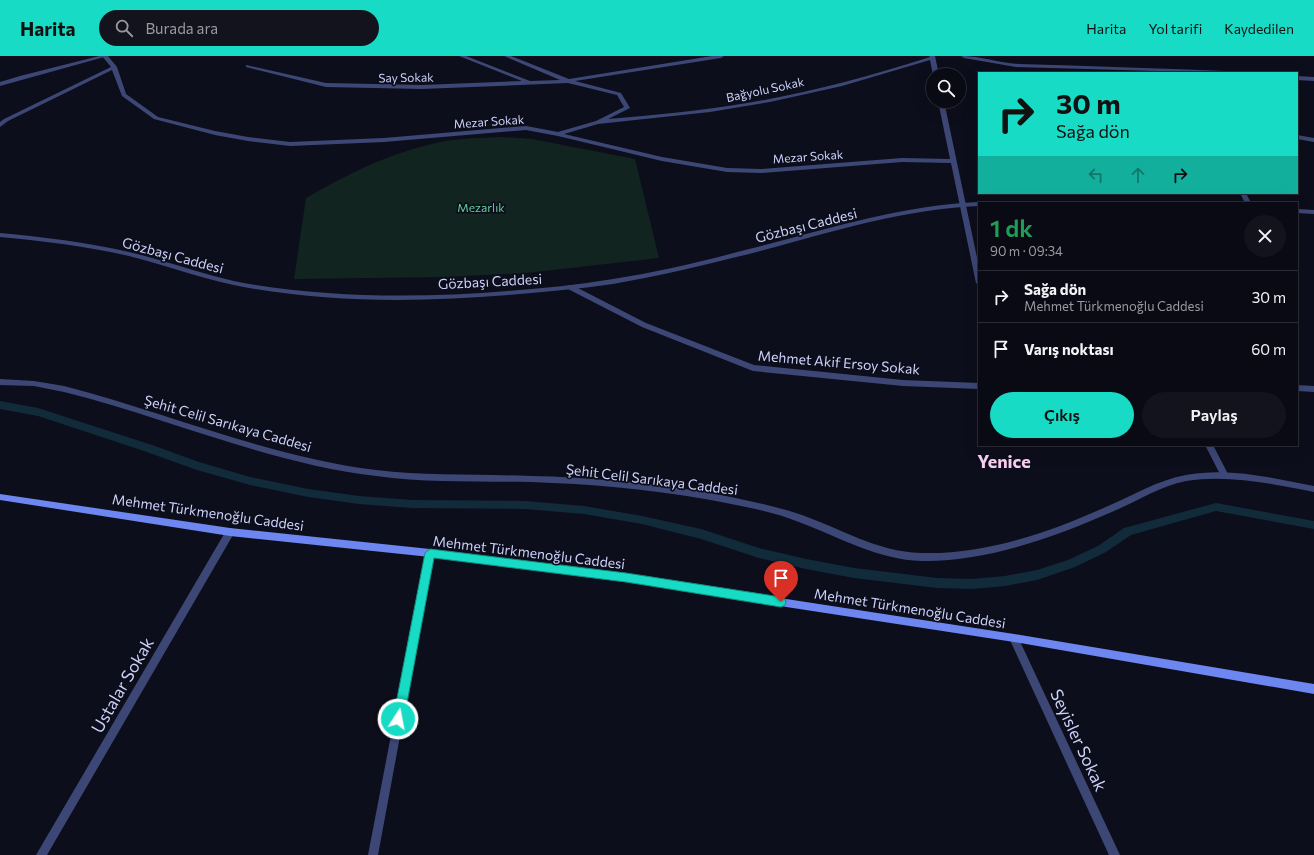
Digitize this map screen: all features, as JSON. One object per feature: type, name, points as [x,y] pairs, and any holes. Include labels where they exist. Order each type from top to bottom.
[{"type":"main road","name":"Mehmet Türkmenoğlu Caddesi","points":[[0,497],[230,532],[430,553],[626,578],[1014,638],[1314,689]]},
{"type":"street","name":"Mezar Sokak","points":[[105,56],[114,67],[124,95],[156,118],[214,133],[248,139],[290,144],[345,142],[526,128],[558,134],[662,159],[727,170],[761,170],[902,160],[953,161]]},
{"type":"street","points":[[0,84],[105,56]]},
{"type":"street","points":[[462,56],[531,84]]},
{"type":"street","points":[[507,56],[568,81],[619,94],[627,108],[598,122],[558,134]]},
{"type":"street","points":[[568,81],[721,56]]},
{"type":"street","points":[[964,56],[1016,65],[1131,68],[1206,72]]},
{"type":"street","points":[[932,57],[934,68]]},
{"type":"street","name":"Bağyolu Sokak","points":[[598,122],[672,115],[748,104],[883,73],[932,57]]},
{"type":"street","points":[[1016,65],[1034,71]]},
{"type":"street","name":"Say Sokak","points":[[248,66],[311,83],[345,87],[422,87],[531,84],[568,81]]},
{"type":"street","points":[[0,125],[6,120],[114,67]]},
{"type":"street","points":[[1298,78],[1314,79]]},
{"type":"street","points":[[942,108],[978,278]]},
{"type":"street","points":[[1298,137],[1314,140]]},
{"type":"street","name":"Gözbaşı Caddesi","points":[[0,236],[30,238],[103,249],[130,255],[214,279],[276,291],[368,298],[465,296],[570,287],[629,280],[663,273],[899,214],[963,204],[978,204]]},
{"type":"street","points":[[1298,211],[1314,212]]},
{"type":"street","name":"Mehmet Akif Ersoy Sokak","points":[[570,287],[644,325],[753,368],[903,383],[978,386]]},
{"type":"street","name":"Şehit Celil Sarıkaya Caddesi","points":[[0,382],[56,386],[258,448],[371,472],[438,478],[587,482],[696,494],[769,508],[798,518],[871,548],[894,554],[918,556],[942,556],[972,553],[1036,536],[1076,523],[1116,507],[1150,489],[1183,479],[1211,476],[1245,477],[1314,489]]},
{"type":"street","points":[[1298,388],[1314,389]]},
{"type":"street","points":[[1210,446],[1225,476]]},
{"type":"street","name":"Ustalar Sokak","points":[[41,855],[230,532]]},
{"type":"street","points":[[373,855],[430,553]]},
{"type":"street","name":"Seyisler Sokak","points":[[1014,638],[1115,855]]},
{"type":"green space","name":"Mezarlık","points":[[503,137],[532,139],[635,159],[659,258],[526,273],[445,277],[294,279],[306,198],[369,165],[402,152],[444,141],[470,138]]},
{"type":"waterway","points":[[0,405],[38,412],[148,448],[197,466],[250,481],[308,493],[359,500],[412,504],[525,505],[584,510],[642,520],[701,534],[759,553],[806,564],[854,573],[937,583],[972,584],[1005,581],[1037,575],[1071,564],[1102,549],[1128,531],[1216,507],[1314,525]]},
{"type":"district","name":"Yenice","points":[[1004,461]]},
{"type":"route","points":[[398,719],[430,553],[626,578],[781,602]]}]
